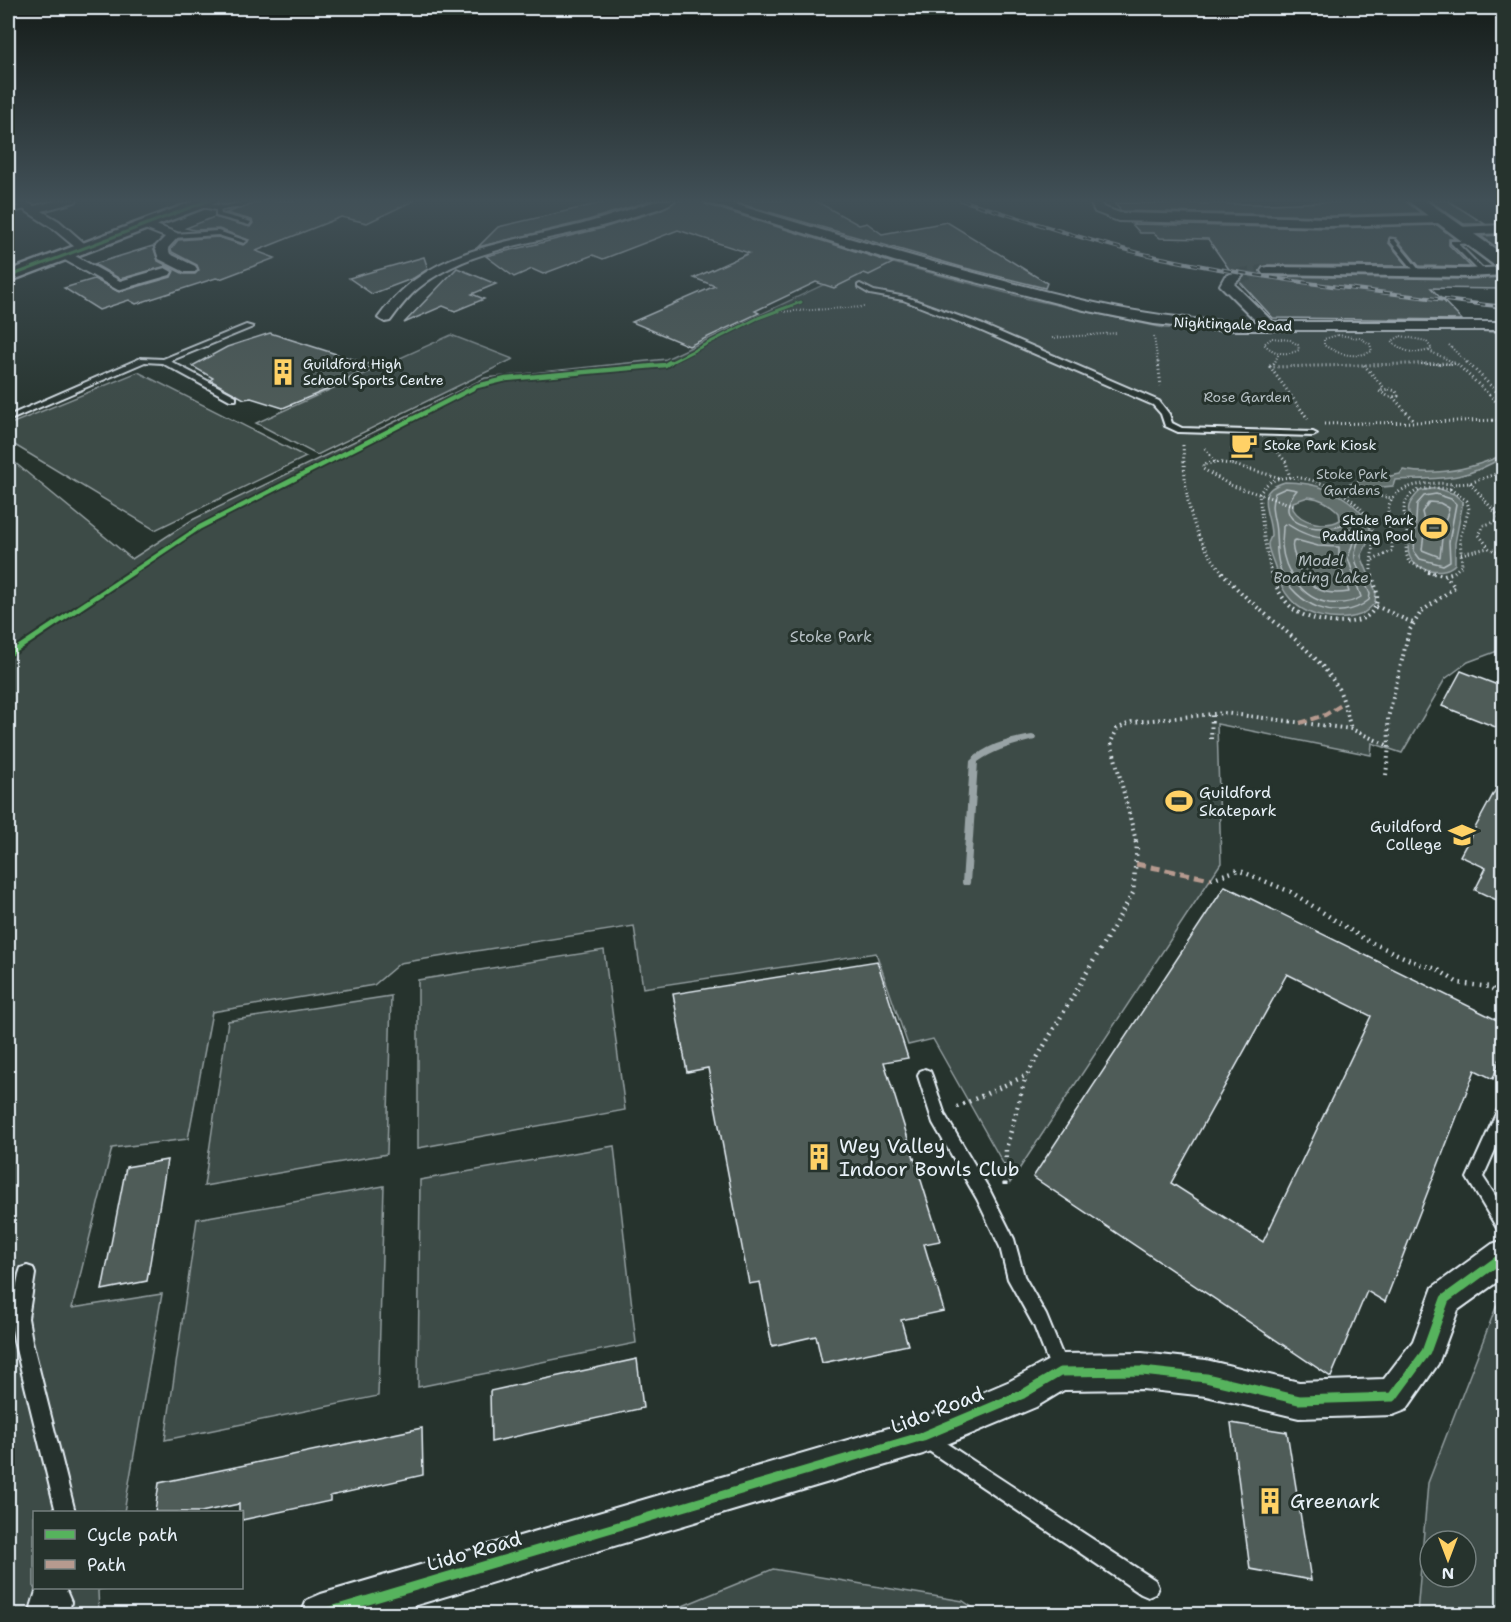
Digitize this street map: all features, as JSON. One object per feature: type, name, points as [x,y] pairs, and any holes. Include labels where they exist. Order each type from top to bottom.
[{"type":"street","points":[[101,276],[118,286],[153,276]]},
{"type":"street","points":[[385,318],[406,291],[429,276]]},
{"type":"street","name":"Nightingale Road","points":[[966,276],[1154,325],[1485,325],[1503,327]]},
{"type":"street","points":[[1236,276],[1230,279],[1227,285],[1269,326]]},
{"type":"street","points":[[1060,1372],[1142,1371],[1206,1378],[1299,1400],[1394,1397],[1426,1352],[1445,1299],[1503,1256]]},
{"type":"street","name":"Lido Road","points":[[321,1614],[923,1436],[1023,1394],[1060,1372]]},
{"type":"lane","points":[[860,285],[872,293],[909,300],[980,327],[1156,403],[1165,414],[1168,424],[1181,430],[1313,434]]},
{"type":"lane","points":[[8,419],[144,360],[164,361],[249,327]]},
{"type":"lane","points":[[164,361],[233,398]]},
{"type":"lane","points":[[926,1076],[938,1118],[983,1194],[1008,1245],[1016,1279],[1040,1321],[1060,1372]]},
{"type":"lane","points":[[1503,1112],[1475,1179],[1503,1224]]},
{"type":"lane","points":[[27,1274],[19,1318],[66,1511]]},
{"type":"lane","points":[[923,1436],[1148,1587]]},
{"type":"path","points":[[776,312],[851,308],[909,300]]},
{"type":"path","points":[[767,315],[801,302]]},
{"type":"path","points":[[1018,344],[1154,325],[1165,414]]},
{"type":"path","points":[[1430,325],[1503,399]]},
{"type":"path","points":[[1429,351],[1456,363],[1503,409]]},
{"type":"path","points":[[1270,367],[1276,363],[1279,353]]},
{"type":"path","points":[[1270,367],[1466,363]]},
{"type":"path","points":[[1364,365],[1385,388],[1398,393],[1398,396],[1393,397]]},
{"type":"path","points":[[1270,367],[1312,424],[1276,426],[1268,434],[1272,446],[1286,462],[1290,478]]},
{"type":"path","points":[[1385,388],[1380,390],[1380,393],[1393,397],[1415,422]]},
{"type":"path","points":[[1323,424],[1503,420]]},
{"type":"path","points":[[1181,430],[1186,494],[1196,532],[1204,549],[1237,591],[1315,659],[1337,686],[1351,729]]},
{"type":"path","points":[[1228,433],[1235,458],[1230,464]]},
{"type":"path","points":[[1281,478],[1269,482],[1259,494],[1264,550],[1275,585],[1290,609],[1317,620],[1339,623],[1362,620],[1376,606],[1378,593],[1371,572],[1375,543],[1372,528],[1366,515],[1356,503],[1339,492],[1309,480],[1281,478],[1230,464],[1215,462],[1203,465],[1203,470],[1210,476],[1259,494],[1293,505]]},
{"type":"path","points":[[1372,560],[1392,551],[1394,543],[1388,510],[1402,489],[1413,484],[1470,483],[1503,471]]},
{"type":"path","points":[[1470,483],[1503,520],[1484,525],[1480,529],[1482,542],[1503,556]]},
{"type":"path","points":[[1450,489],[1453,484]]},
{"type":"path","points":[[1434,486],[1450,489],[1467,501],[1469,509],[1460,532],[1462,565],[1459,569],[1445,575],[1432,573],[1408,562],[1404,553],[1407,525],[1404,513],[1406,501],[1419,488],[1434,486]]},
{"type":"path","points":[[1339,492],[1394,499]]},
{"type":"path","points":[[1461,554],[1489,548]]},
{"type":"path","points":[[1386,775],[1389,709],[1399,663],[1413,623],[1421,612],[1455,587],[1445,575]]},
{"type":"path","points":[[1376,606],[1413,623]]},
{"type":"path","points":[[1004,1165],[1006,1149],[1027,1075],[1133,893],[1137,846],[1111,742],[1117,729],[1132,722],[1224,713],[1351,729],[1389,746]]},
{"type":"path","points":[[1211,739],[1212,715]]},
{"type":"path","points":[[1211,879],[1238,870],[1291,892],[1366,940],[1419,964],[1437,969],[1458,983],[1490,987],[1503,998]]},
{"type":"path","points":[[938,1118],[967,1101],[1027,1075]]},
{"type":"green space","name":"Stoke Park","points":[[843,276],[941,276],[1029,299],[1164,328],[1241,331],[1466,330],[1503,333],[1503,649],[1468,662],[1445,679],[1402,753],[1372,743],[1371,755],[1217,724],[1221,863],[1010,1183],[1004,1165],[933,1039],[908,1045],[876,953],[643,988],[634,926],[400,963],[374,985],[212,1012],[188,1139],[112,1148],[72,1308],[162,1294],[124,1511],[33,1511],[33,1589],[103,1589],[98,1590],[99,1614],[8,1614],[8,457],[132,559],[192,520],[485,378],[666,359]]},
{"type":"green space","points":[[451,335],[513,359],[317,455],[256,423]]},
{"type":"green space","points":[[138,372],[306,457],[155,530],[8,441],[8,425]]},
{"type":"green space","points":[[604,950],[625,1110],[418,1148],[418,980]]},
{"type":"green space","points":[[391,996],[387,1154],[204,1186],[228,1021]]},
{"type":"green space","points":[[614,1146],[636,1343],[418,1387],[420,1180]]},
{"type":"green space","points":[[384,1186],[378,1396],[165,1440],[197,1219]]},
{"type":"green space","points":[[1498,1302],[1504,1303],[1503,1614],[1417,1614],[1419,1589],[1478,1589],[1478,1529],[1424,1529],[1428,1483]]},
{"type":"green space","points":[[773,1569],[963,1601],[982,1614],[663,1614]]},
{"type":"water","points":[[1503,457],[1463,475],[1395,480],[1393,486],[1373,488],[1350,484],[1400,474],[1403,470],[1451,471]]},
{"type":"water","name":"Model Boating Lake","points":[[1285,482],[1296,482],[1318,486],[1349,501],[1364,517],[1370,533],[1361,556],[1376,592],[1375,603],[1364,613],[1341,618],[1321,616],[1302,609],[1286,593],[1278,578],[1268,547],[1271,535],[1265,504],[1268,491]],"holes":[[[1308,497],[1332,506],[1339,513],[1340,520],[1321,524],[1302,518],[1293,509],[1293,502]]]},
{"type":"water","name":"Stoke Park Paddling Pool","points":[[1437,488],[1454,494],[1463,502],[1455,543],[1455,564],[1438,571],[1418,566],[1410,557],[1408,549],[1411,528],[1408,511],[1410,504],[1420,491]]},
{"type":"building","points":[[114,276],[132,276],[120,279]]},
{"type":"building","points":[[229,276],[136,304],[129,300],[99,310],[64,288],[94,279],[119,292],[171,277]]},
{"type":"building","points":[[357,276],[418,276],[372,294],[349,278]]},
{"type":"building","points":[[450,276],[476,276],[496,284],[472,294],[484,299],[455,311],[443,306],[404,323]]},
{"type":"building","points":[[699,276],[859,276],[834,288],[816,282],[755,311],[759,313],[689,346],[632,322],[715,286],[694,278]]},
{"type":"building","points":[[996,276],[1035,276],[1047,283],[1045,288]]},
{"type":"building","points":[[1244,276],[1468,279],[1503,277],[1503,289],[1431,288],[1462,320],[1273,318],[1240,282]]},
{"type":"building","name":"Guildford High School Sports Centre","points":[[270,333],[374,366],[331,388],[283,408],[251,398],[244,399],[210,380],[213,378],[192,366],[227,347]]},
{"type":"building","points":[[1461,671],[1503,687],[1503,730],[1442,706]]},
{"type":"building","points":[[1503,776],[1503,903],[1475,890],[1486,868],[1460,856]]},
{"type":"building","points":[[1225,886],[1503,1023],[1503,1049],[1493,1079],[1475,1070],[1385,1302],[1367,1291],[1331,1377],[1033,1177]],"holes":[[[1287,974],[1371,1016],[1263,1242],[1171,1183]]]},
{"type":"building","name":"Wey Valley Indoor Bowls Club","points":[[877,961],[908,1058],[884,1062],[940,1241],[924,1244],[944,1311],[901,1320],[908,1345],[822,1363],[816,1336],[772,1346],[760,1282],[749,1284],[708,1068],[687,1072],[673,994]]},
{"type":"building","points":[[167,1160],[147,1281],[102,1290],[126,1167]]},
{"type":"building","points":[[637,1359],[643,1408],[491,1442],[490,1391]]},
{"type":"building","name":"Greenark","points":[[1231,1423],[1287,1432],[1311,1580],[1250,1569]]},
{"type":"building","points":[[422,1428],[423,1475],[330,1496],[330,1501],[243,1520],[243,1511],[239,1511],[239,1504],[206,1511],[155,1511],[159,1483]]},
{"type":"waterway","points":[[966,883],[974,761],[1002,745],[1032,738]]},
{"type":"railway","points":[[1259,276],[1504,307]]},
{"type":"marked path","points":[[1300,723],[1325,715],[1343,704]]},
{"type":"marked path","points":[[1136,864],[1211,879]]},
{"type":"cycle path","points":[[8,655],[200,527],[477,386],[506,379],[665,365],[758,318],[801,302]]},
{"type":"cycle path","points":[[321,1614],[923,1436],[1023,1394],[1060,1372],[1142,1371],[1206,1378],[1299,1400],[1393,1397],[1426,1352],[1445,1299],[1504,1256]]},
{"type":"place","name":"Guildford High School Sports Centre","points":[[283,372]]},
{"type":"place","name":"Stoke Park Kiosk","points":[[1244,445]]},
{"type":"place","name":"Stoke Park Paddling Pool","points":[[1434,528]]},
{"type":"place","name":"Guildford Skatepark","points":[[1179,801]]},
{"type":"place","name":"Guildford College","points":[[1462,835]]},
{"type":"place","name":"Wey Valley Indoor Bowls Club","points":[[819,1157]]},
{"type":"place","name":"Greenark","points":[[1270,1501]]},
{"type":"park label","name":"Rose Garden","points":[[1247,397]]},
{"type":"park label","name":"Stoke Park Gardens","points":[[1352,482]]}]
